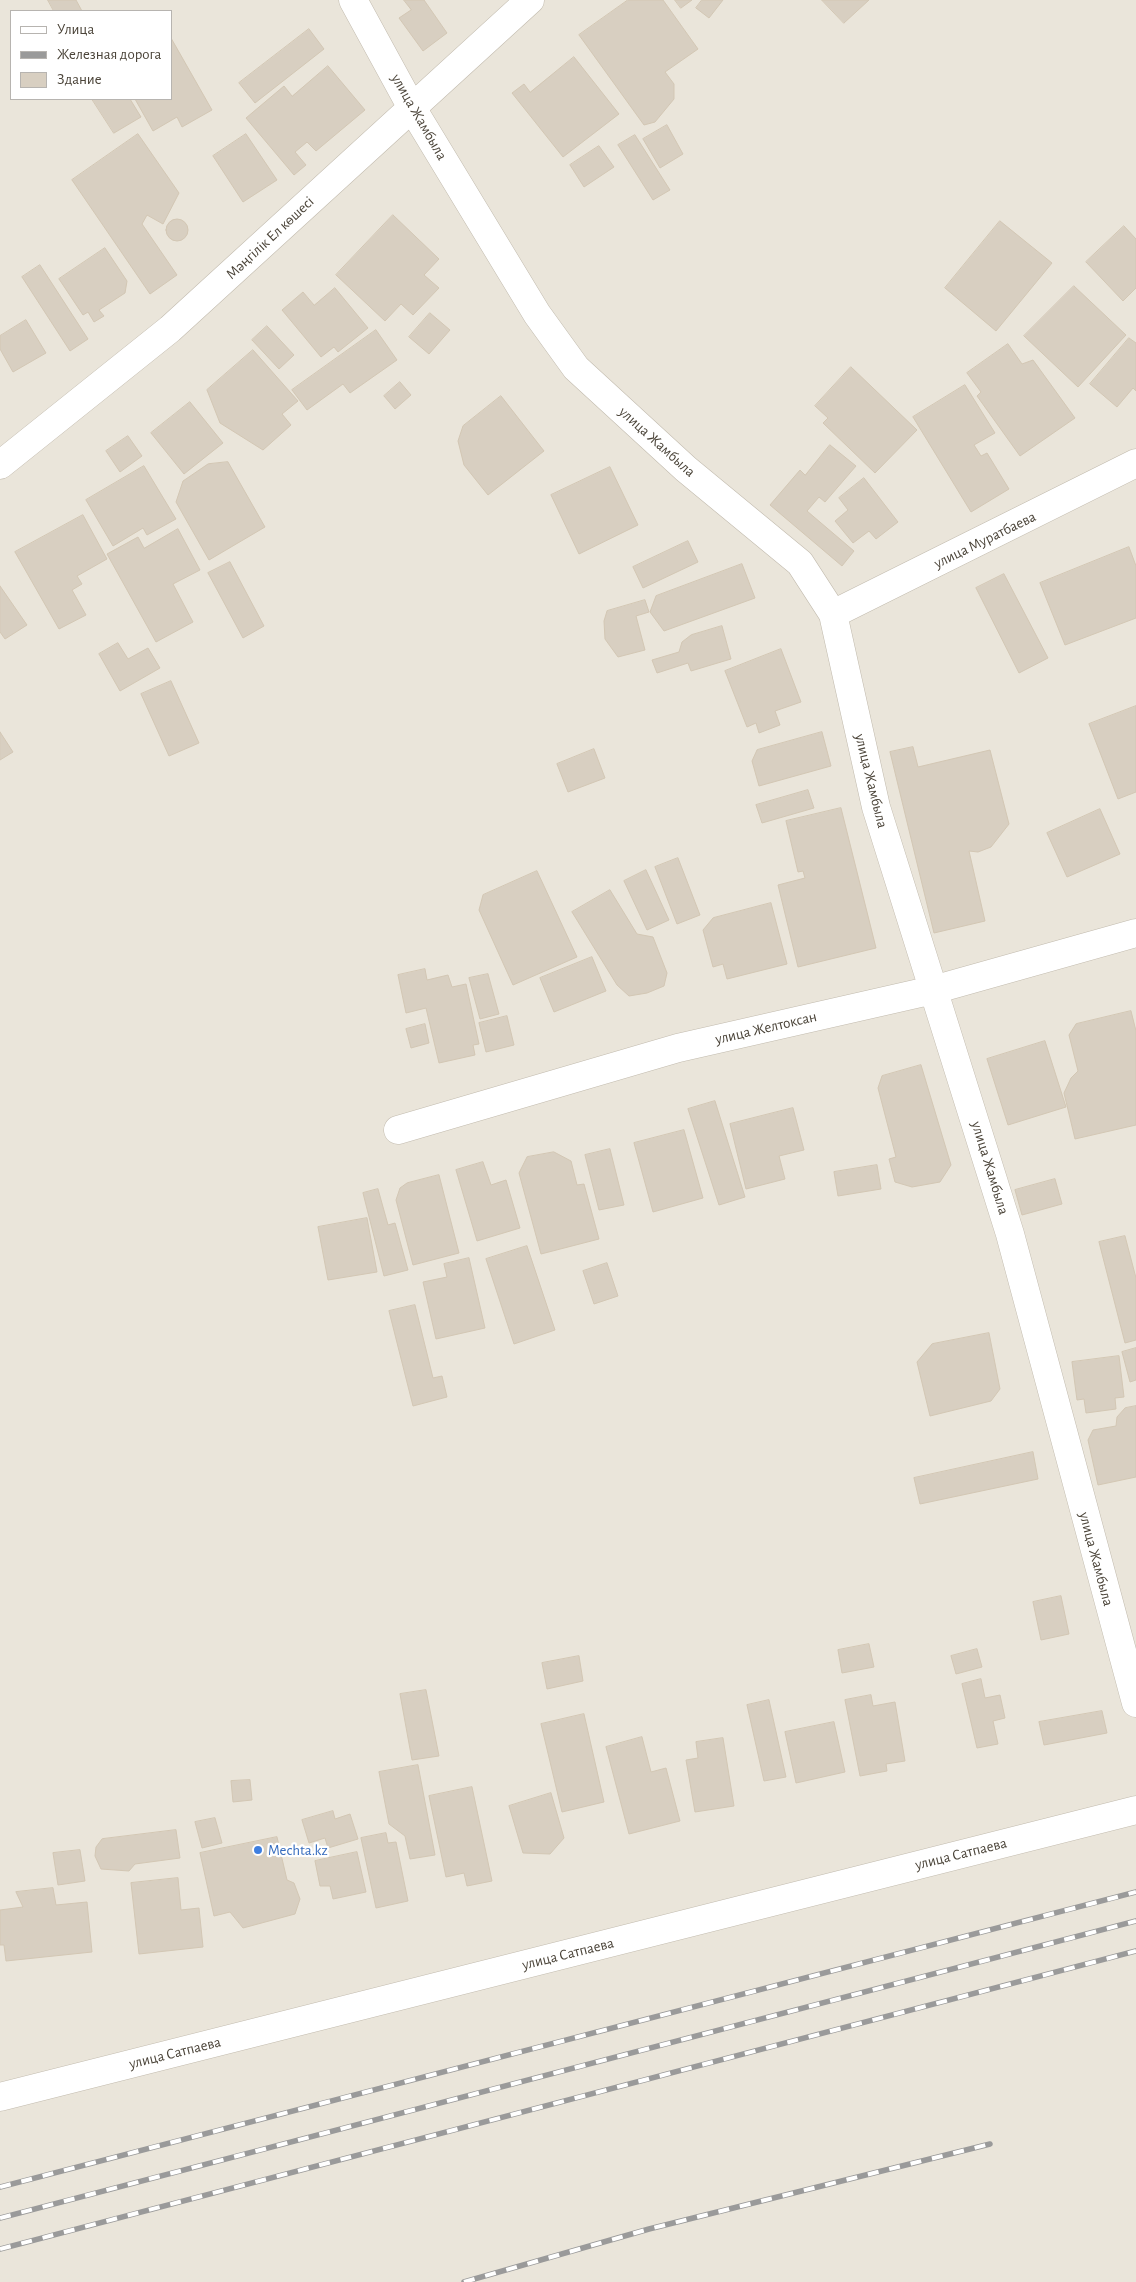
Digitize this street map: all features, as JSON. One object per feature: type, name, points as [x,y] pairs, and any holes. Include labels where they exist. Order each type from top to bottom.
[{"type":"street","name":"улица Жамбыла","points":[[353,0],[412,108],[537,314],[576,368],[686,469],[800,563],[833,614],[876,807],[933,990],[962,1075],[1010,1234],[1136,1703]]},
{"type":"street","name":"Мәңгілік Ел көшесі","points":[[0,465],[170,330],[530,0]]},
{"type":"street","name":"улица Муратбаева","points":[[833,614],[1136,464]]},
{"type":"street","name":"улица Желтоксан","points":[[398,1130],[678,1048],[933,990],[1136,933]]},
{"type":"street","name":"улица Сатпаева","points":[[0,2097],[1136,1810]]},
{"type":"shaded area","points":[[0,0],[1136,0],[1136,2282],[0,2282]]},
{"type":"building","points":[[48,0],[76,0],[81,10],[53,10]]},
{"type":"building","points":[[404,0],[424,0],[447,33],[423,51],[399,18],[411,10]]},
{"type":"building","points":[[628,0],[663,0],[698,49],[665,72],[674,84],[674,99],[655,122],[644,125],[579,35]]},
{"type":"building","points":[[675,0],[692,0],[681,8]]},
{"type":"building","points":[[702,0],[723,0],[709,18],[696,8]]},
{"type":"building","points":[[822,0],[869,0],[844,23]]},
{"type":"building","points":[[309,29],[324,49],[255,103],[239,83]]},
{"type":"building","points":[[172,40],[212,110],[182,127],[177,117],[153,131],[136,100],[172,100]]},
{"type":"building","points":[[574,57],[619,114],[563,157],[512,93],[524,84],[530,92]]},
{"type":"building","points":[[328,66],[365,110],[316,151],[307,142],[295,152],[306,165],[294,175],[246,118],[284,86],[292,96]]},
{"type":"building","points":[[93,100],[131,100],[141,117],[114,133]]},
{"type":"building","points":[[667,125],[683,154],[660,168],[643,139]]},
{"type":"building","points":[[138,134],[179,193],[163,224],[147,215],[142,224],[177,275],[150,294],[72,180]]},
{"type":"building","points":[[246,134],[277,180],[243,202],[213,156]]},
{"type":"building","points":[[635,135],[670,190],[653,200],[618,145]]},
{"type":"building","points":[[599,146],[614,167],[584,187],[570,165]]},
{"type":"building","points":[[393,215],[439,259],[424,275],[439,288],[413,315],[401,304],[385,321],[336,275]]},
{"type":"building","points":[[177,219],[185,222],[188,230],[185,238],[177,241],[169,238],[166,230],[169,222]]},
{"type":"building","points":[[1000,221],[1052,263],[996,331],[945,288]]},
{"type":"building","points":[[1124,226],[1136,239],[1136,288],[1123,301],[1086,262]]},
{"type":"building","points":[[105,248],[127,281],[125,293],[99,310],[104,316],[94,322],[88,312],[83,315],[59,279]]},
{"type":"building","points":[[40,265],[88,339],[70,351],[22,277]]},
{"type":"building","points":[[1074,286],[1126,335],[1078,387],[1024,336]]},
{"type":"building","points":[[335,288],[368,328],[338,352],[334,347],[321,357],[282,310],[303,292],[314,305]]},
{"type":"building","points":[[430,313],[450,330],[429,354],[409,337]]},
{"type":"building","points":[[26,320],[46,353],[13,372],[0,349],[0,336]]},
{"type":"building","points":[[267,326],[294,355],[279,369],[252,340]]},
{"type":"building","points":[[376,330],[397,360],[350,393],[343,384],[307,410],[292,390]]},
{"type":"building","points":[[1129,338],[1136,343],[1136,391],[1133,388],[1117,407],[1090,384]]},
{"type":"building","points":[[1008,344],[1022,364],[1033,360],[1075,418],[1020,456],[977,396],[981,392],[967,373]]},
{"type":"building","points":[[253,350],[298,401],[282,414],[291,425],[263,450],[220,423],[207,390]]},
{"type":"building","points":[[851,367],[917,430],[875,473],[823,423],[828,418],[815,406]]},
{"type":"building","points":[[400,382],[411,395],[395,409],[384,396]]},
{"type":"building","points":[[965,385],[995,433],[974,445],[981,456],[987,453],[1009,489],[971,512],[913,417]]},
{"type":"building","points":[[501,396],[544,451],[488,495],[464,465],[458,441],[463,426]]},
{"type":"building","points":[[190,402],[223,443],[184,474],[151,433]]},
{"type":"building","points":[[128,436],[142,456],[120,472],[106,451]]},
{"type":"building","points":[[830,445],[856,466],[825,502],[819,497],[807,511],[854,551],[842,566],[770,505],[800,470],[805,475]]},
{"type":"building","points":[[228,462],[265,527],[209,560],[176,502],[183,481],[208,464]]},
{"type":"building","points":[[144,466],[176,519],[147,535],[143,528],[113,546],[86,500]]},
{"type":"building","points":[[610,467],[638,525],[579,554],[551,495]]},
{"type":"building","points":[[864,478],[898,522],[876,539],[869,531],[853,543],[835,521],[848,510],[839,498]]},
{"type":"building","points":[[83,515],[107,559],[77,576],[82,584],[72,590],[86,615],[59,629],[15,552]]},
{"type":"building","points":[[178,529],[200,570],[173,584],[193,622],[156,642],[107,554],[138,537],[144,548]]},
{"type":"building","points":[[688,541],[698,562],[643,588],[633,567]]},
{"type":"building","points":[[1129,547],[1136,566],[1136,618],[1065,645],[1040,583]]},
{"type":"building","points":[[230,562],[264,626],[243,638],[208,573]]},
{"type":"building","points":[[742,564],[755,598],[664,631],[650,612],[656,596]]},
{"type":"building","points":[[1004,574],[1048,658],[1019,673],[976,588]]},
{"type":"building","points":[[0,586],[27,625],[5,639],[0,632]]},
{"type":"building","points":[[645,600],[649,612],[636,616],[645,650],[618,657],[605,639],[604,621],[607,611]]},
{"type":"building","points":[[722,626],[731,659],[691,671],[688,663],[657,673],[652,660],[679,652],[682,642],[691,635]]},
{"type":"building","points":[[118,643],[128,659],[148,648],[160,668],[120,691],[99,654]]},
{"type":"building","points":[[781,649],[801,702],[775,711],[780,725],[759,733],[756,723],[747,727],[725,671]]},
{"type":"building","points":[[171,681],[199,743],[169,756],[141,694]]},
{"type":"building","points":[[1136,706],[1136,792],[1118,799],[1089,724]]},
{"type":"building","points":[[0,732],[13,752],[0,760]]},
{"type":"building","points":[[822,732],[831,766],[759,786],[752,761],[757,750]]},
{"type":"building","points":[[913,747],[918,767],[990,750],[1009,824],[991,847],[978,852],[969,851],[985,921],[934,933],[890,752]]},
{"type":"building","points":[[594,749],[605,778],[568,792],[557,764]]},
{"type":"building","points":[[808,790],[814,808],[762,823],[756,805]]},
{"type":"building","points":[[841,808],[876,948],[798,967],[778,885],[805,878],[803,871],[798,872],[786,821]]},
{"type":"building","points":[[1100,809],[1120,854],[1067,877],[1047,833]]},
{"type":"building","points":[[678,858],[700,915],[677,924],[655,867]]},
{"type":"building","points":[[646,870],[669,920],[647,930],[624,881]]},
{"type":"building","points":[[537,871],[577,957],[513,985],[479,910],[483,895]]},
{"type":"building","points":[[610,890],[637,934],[653,937],[667,973],[664,986],[647,993],[629,996],[617,985],[572,912]]},
{"type":"building","points":[[771,903],[787,964],[727,979],[723,964],[713,967],[703,930],[713,918]]},
{"type":"building","points":[[592,957],[606,991],[554,1012],[540,978]]},
{"type":"building","points":[[425,969],[427,980],[448,975],[452,987],[466,984],[479,1044],[473,1045],[475,1055],[439,1063],[426,1008],[406,1013],[398,975]]},
{"type":"building","points":[[488,974],[499,1014],[480,1019],[469,978]]},
{"type":"building","points":[[1131,1011],[1136,1031],[1136,1125],[1075,1139],[1064,1093],[1071,1078],[1078,1071],[1069,1035],[1076,1024]]},
{"type":"building","points":[[507,1016],[514,1045],[486,1052],[479,1023]]},
{"type":"building","points":[[425,1024],[429,1043],[411,1048],[406,1029]]},
{"type":"building","points":[[1045,1041],[1066,1107],[1008,1125],[987,1059]]},
{"type":"building","points":[[921,1065],[951,1165],[940,1182],[912,1187],[895,1182],[889,1159],[896,1157],[878,1088],[882,1076]]},
{"type":"building","points":[[715,1101],[745,1197],[719,1205],[688,1109]]},
{"type":"building","points":[[793,1108],[804,1150],[779,1156],[785,1179],[746,1189],[730,1124]]},
{"type":"building","points":[[684,1130],[703,1198],[653,1212],[634,1143]]},
{"type":"building","points":[[610,1149],[624,1205],[599,1210],[585,1155]]},
{"type":"building","points":[[554,1152],[571,1161],[577,1185],[584,1184],[599,1239],[541,1254],[519,1173],[527,1157]]},
{"type":"building","points":[[483,1162],[491,1185],[506,1180],[520,1228],[477,1241],[456,1170]]},
{"type":"building","points":[[877,1165],[881,1189],[838,1196],[834,1172]]},
{"type":"building","points":[[439,1175],[459,1253],[413,1265],[396,1200],[400,1188],[407,1183]]},
{"type":"building","points":[[1055,1179],[1062,1204],[1022,1215],[1015,1190]]},
{"type":"building","points":[[378,1189],[388,1225],[395,1223],[408,1270],[384,1276],[363,1193]]},
{"type":"building","points":[[367,1218],[377,1272],[328,1280],[318,1227]]},
{"type":"building","points":[[1125,1236],[1136,1278],[1136,1340],[1125,1343],[1099,1242]]},
{"type":"building","points":[[527,1246],[555,1330],[514,1344],[486,1259]]},
{"type":"building","points":[[469,1258],[485,1328],[436,1339],[423,1282],[447,1277],[444,1264]]},
{"type":"building","points":[[607,1263],[618,1296],[594,1304],[583,1271]]},
{"type":"building","points":[[415,1305],[433,1378],[442,1376],[447,1397],[413,1406],[389,1311]]},
{"type":"building","points":[[989,1333],[1000,1389],[991,1401],[930,1416],[917,1362],[932,1344]]},
{"type":"building","points":[[1136,1348],[1136,1380],[1130,1382],[1122,1352]]},
{"type":"building","points":[[1119,1356],[1124,1397],[1115,1398],[1116,1409],[1086,1413],[1084,1399],[1077,1400],[1072,1362]]},
{"type":"building","points":[[1136,1406],[1136,1477],[1098,1485],[1088,1440],[1093,1430],[1116,1426],[1117,1417],[1125,1408]]},
{"type":"building","points":[[1033,1452],[1038,1479],[920,1504],[914,1478]]},
{"type":"building","points":[[1061,1596],[1069,1634],[1041,1640],[1033,1602]]},
{"type":"building","points":[[869,1644],[874,1667],[842,1673],[838,1650]]},
{"type":"building","points":[[977,1649],[982,1667],[956,1674],[951,1656]]},
{"type":"building","points":[[579,1656],[583,1681],[547,1689],[542,1663]]},
{"type":"building","points":[[981,1679],[985,1698],[1000,1695],[1005,1718],[993,1721],[998,1744],[977,1748],[962,1684]]},
{"type":"building","points":[[426,1690],[439,1756],[412,1760],[400,1694]]},
{"type":"building","points":[[871,1695],[873,1706],[895,1702],[905,1761],[886,1764],[887,1771],[860,1776],[845,1700]]},
{"type":"building","points":[[769,1700],[786,1777],[764,1781],[747,1705]]},
{"type":"building","points":[[1102,1711],[1107,1733],[1044,1745],[1039,1722]]},
{"type":"building","points":[[584,1714],[604,1802],[562,1812],[541,1724]]},
{"type":"building","points":[[834,1722],[845,1772],[796,1783],[785,1732]]},
{"type":"building","points":[[642,1737],[651,1772],[666,1768],[680,1821],[629,1834],[606,1747]]},
{"type":"building","points":[[723,1738],[734,1806],[695,1812],[686,1760],[698,1758],[696,1742]]},
{"type":"building","points":[[418,1765],[435,1855],[410,1859],[405,1836],[389,1824],[379,1772]]},
{"type":"building","points":[[250,1780],[252,1800],[233,1802],[231,1781]]},
{"type":"building","points":[[472,1787],[492,1881],[467,1886],[464,1873],[446,1877],[429,1796]]},
{"type":"building","points":[[551,1793],[564,1838],[550,1854],[523,1853],[509,1806]]},
{"type":"building","points":[[333,1811],[335,1819],[350,1814],[358,1839],[328,1848],[325,1838],[309,1843],[302,1820]]},
{"type":"building","points":[[215,1818],[222,1843],[202,1848],[195,1822]]},
{"type":"building","points":[[176,1830],[180,1858],[135,1864],[129,1871],[101,1869],[95,1856],[96,1847],[102,1839]]},
{"type":"building","points":[[386,1833],[388,1843],[396,1842],[408,1901],[376,1908],[361,1838]]},
{"type":"building","points":[[277,1837],[287,1880],[294,1883],[300,1899],[295,1914],[243,1928],[230,1912],[214,1916],[200,1853]]},
{"type":"building","points":[[80,1850],[85,1881],[58,1885],[53,1853]]},
{"type":"building","points":[[357,1852],[366,1892],[333,1899],[330,1886],[320,1886],[315,1861]]},
{"type":"building","points":[[178,1878],[181,1910],[199,1908],[203,1947],[139,1954],[131,1883]]},
{"type":"building","points":[[53,1888],[56,1905],[87,1902],[92,1952],[6,1961],[4,1945],[0,1945],[0,1910],[23,1907],[16,1892]]},
{"type":"railway","points":[[0,2187],[1136,1892]]},
{"type":"railway","points":[[0,2218],[1136,1921]]},
{"type":"railway","points":[[0,2249],[1136,1951]]},
{"type":"railway","points":[[464,2282],[649,2229],[990,2144]]},
{"type":"place","name":"Mechta.kz","points":[[258,1850]]}]
